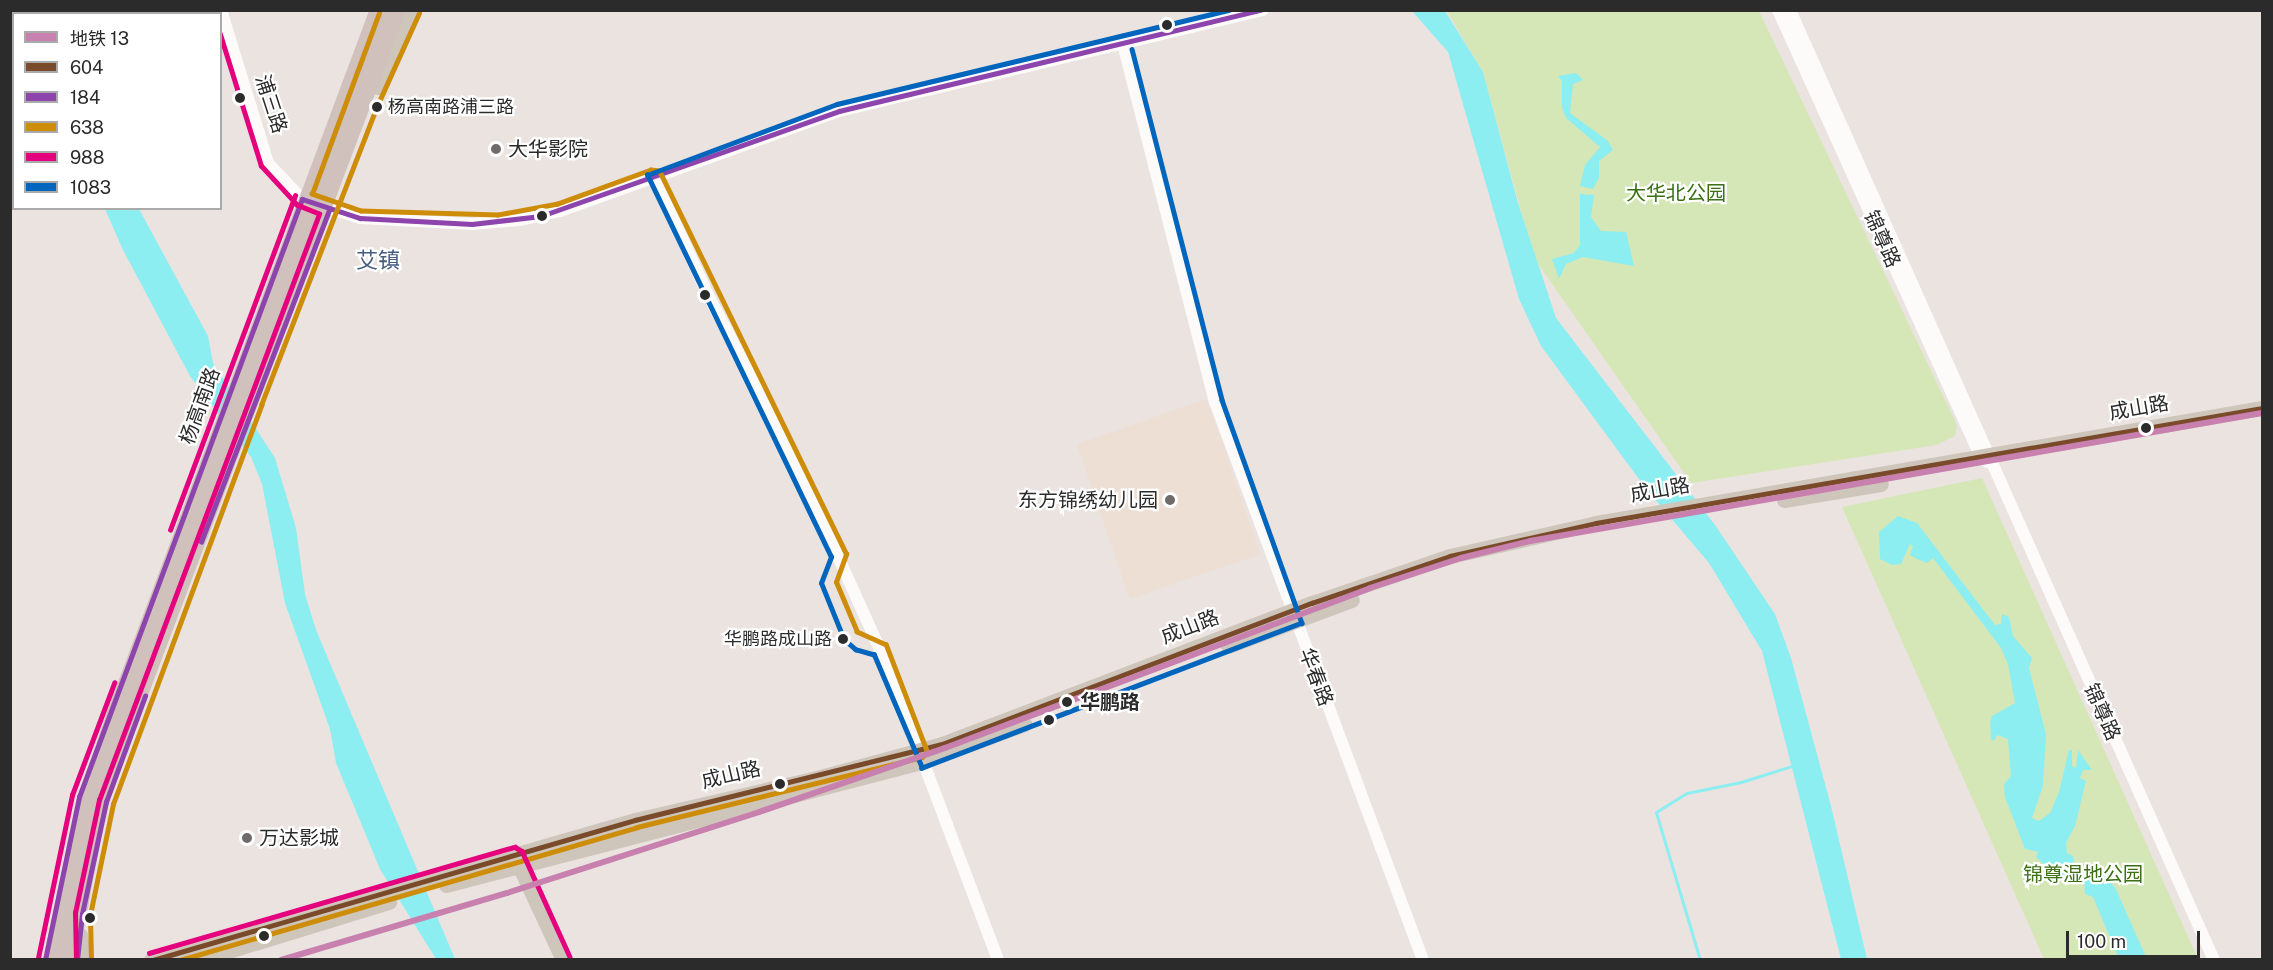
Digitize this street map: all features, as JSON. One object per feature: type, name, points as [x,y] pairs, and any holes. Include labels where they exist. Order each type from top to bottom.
[{"type":"highway","name":"杨高南路","points":[[52,960],[87,798],[106,742],[379,10]]},
{"type":"highway","points":[[69,960],[99,800],[397,10]]},
{"type":"main road","name":"杨高南路","points":[[45,960],[80,798],[372,10]]},
{"type":"main road","points":[[77,960],[106,802],[254,402],[380,78],[412,10]]},
{"type":"main road","name":"成山路","points":[[151,960],[517,860],[635,820],[922,756],[1294,616],[1452,566],[1707,508],[2262,408]]},
{"type":"main road","name":"成山路","points":[[1987,459],[2262,418]]},
{"type":"main road","points":[[517,860],[563,960]]},
{"type":"main road","name":"成山路","points":[[199,960],[383,898]]},
{"type":"main road","points":[[80,935],[84,960]]},
{"type":"street","points":[[302,199],[329,210],[360,218],[499,223],[560,212],[839,111],[1263,10]]},
{"type":"street","name":"锦尊路","points":[[1778,10],[1987,459],[2214,960]]},
{"type":"street","name":"锦尊路","points":[[1790,10],[1987,459]]},
{"type":"street","name":"浦三路","points":[[222,16],[268,163],[302,199]]},
{"type":"street","name":"华春路","points":[[1123,44],[1215,402],[1423,960]]},
{"type":"street","points":[[654,177],[708,295],[809,490],[922,756],[998,960]]},
{"type":"shaded area","name":"东方锦绣幼儿园","points":[[1207,399],[1260,554],[1130,599],[1077,444]]},
{"type":"green space","name":"大华北公园","points":[[1447,11],[1759,11],[1957,425],[1955,436],[1936,445],[1691,483],[1534,258],[1483,73]]},
{"type":"green space","name":"锦尊湿地公园","points":[[1982,478],[2198,959],[2044,959],[1842,507]]},
{"type":"water","points":[[1412,11],[1445,11],[1483,72],[1518,203],[1556,318],[1715,525],[1775,614],[1791,658],[1831,806],[1867,959],[1841,959],[1762,651],[1709,563],[1647,490],[1541,346],[1519,299],[1448,52]]},
{"type":"water","points":[[1576,73],[1583,80],[1573,84],[1570,113],[1608,141],[1613,150],[1599,161],[1599,178],[1593,189],[1580,186],[1585,165],[1600,147],[1566,118],[1562,108],[1562,81],[1558,76]]},
{"type":"water","points":[[1580,194],[1594,195],[1591,217],[1601,231],[1626,232],[1634,266],[1583,257],[1566,264],[1559,279],[1552,259],[1574,253],[1580,245]]},
{"type":"water","points":[[105,210],[140,210],[208,336],[213,363],[275,458],[296,528],[305,594],[316,630],[455,959],[436,959],[380,869],[336,763],[330,729],[285,603],[262,484],[251,457],[190,376],[123,250]]},
{"type":"water","points":[[1898,516],[1917,523],[1995,625],[2001,624],[2002,614],[2009,617],[2013,636],[2032,658],[2029,668],[2046,734],[2043,786],[2032,818],[2039,821],[2050,813],[2059,792],[2069,750],[2072,750],[2072,766],[2076,768],[2078,750],[2092,770],[2083,770],[2080,778],[2086,781],[2075,826],[2066,843],[2067,853],[2073,856],[2075,865],[2100,873],[2115,887],[2147,959],[2119,959],[2093,897],[2085,894],[2084,880],[2051,876],[2053,873],[2036,857],[2038,852],[2025,849],[2005,797],[2004,784],[2011,776],[2008,739],[1997,735],[1994,741],[1991,739],[1992,716],[2015,703],[2008,664],[2001,648],[1933,558],[1927,563],[1910,555],[1913,546],[1910,544],[1901,564],[1892,565],[1880,559],[1879,532]]},
{"type":"waterway","points":[[1700,960],[1656,812],[1687,793],[1741,782],[1795,765]]},
{"type":"metro line","name":"13","points":[[281,960],[507,893],[759,812],[945,748],[1370,588],[1461,558],[1530,541],[2262,413]]},
{"type":"transit line","name":"1083","points":[[1132,49],[1222,400],[1302,623],[922,768],[874,655],[856,650],[844,640],[821,583],[831,557],[647,175],[837,104],[1229,10]]},
{"type":"transit line","name":"184","points":[[45,960],[79,797],[302,199],[360,218],[472,224],[541,216],[839,111],[1261,10]]},
{"type":"transit line","name":"638","points":[[180,960],[637,827],[922,757],[927,752],[886,645],[857,632],[836,582],[846,554],[659,171],[651,170],[558,204],[498,215],[361,211],[312,194],[379,13]]},
{"type":"transit line","name":"638","points":[[91,960],[90,915],[113,804],[261,405],[377,106],[419,13]]},
{"type":"transit line","name":"988","points":[[76,960],[75,913],[99,800],[319,214],[297,205],[261,166],[222,40]]},
{"type":"transit line","name":"988","points":[[170,530],[295,196]]},
{"type":"transit line","name":"184","points":[[201,542],[329,210]]},
{"type":"transit line","name":"604","points":[[153,960],[635,820],[942,744],[1312,603],[1450,556],[1596,523],[2262,408]]},
{"type":"transit line","name":"988","points":[[38,958],[72,795],[114,683]]},
{"type":"transit line","name":"184","points":[[77,960],[82,914],[106,802],[145,696]]},
{"type":"transit line","name":"988","points":[[149,953],[515,847],[522,851],[570,957]]},
{"type":"place","name":"杨高南路浦三路","points":[[377,107]]},
{"type":"place","name":"大华影院","points":[[496,149]]},
{"type":"place","name":"东方锦绣幼儿园","points":[[1170,500]]},
{"type":"place","name":"华鹏路成山路","points":[[843,639]]},
{"type":"place","name":"华鹏路","points":[[1067,702]]},
{"type":"place","name":"万达影城","points":[[247,838]]},
{"type":"district","name":"艾镇","points":[[378,261]]}]
